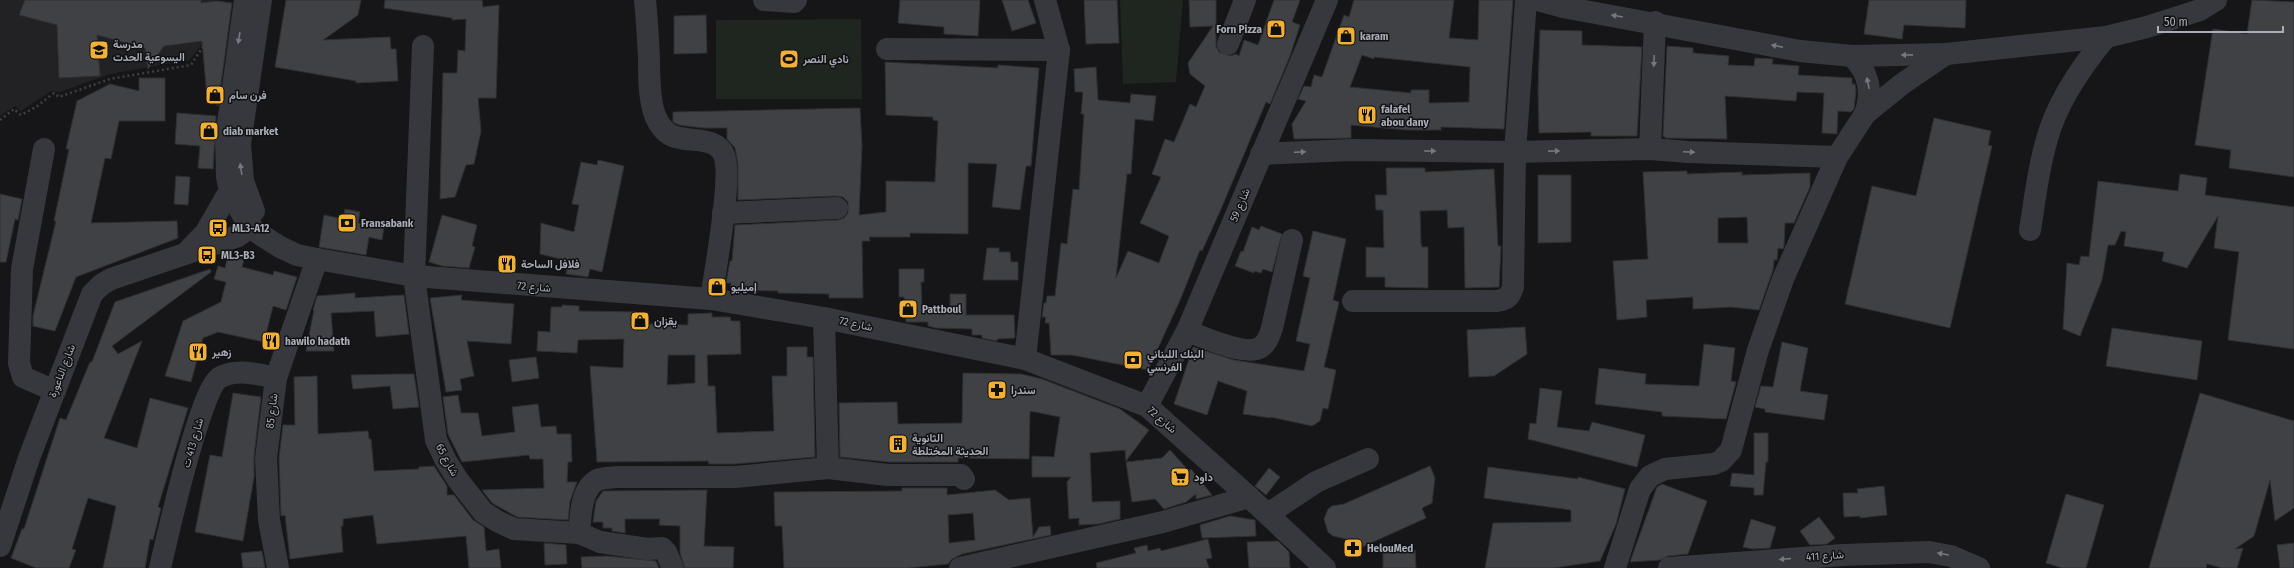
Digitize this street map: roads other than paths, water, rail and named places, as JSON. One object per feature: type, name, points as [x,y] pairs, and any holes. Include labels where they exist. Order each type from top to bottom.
[{"type":"street","points":[[245,0],[238,40],[226,138],[226,171],[220,208],[213,235],[240,227],[258,219],[312,258]]},
{"type":"street","points":[[240,227],[240,144],[261,0]]},
{"type":"street","points":[[645,0],[657,40],[650,90],[653,110],[658,122],[670,135],[701,141],[715,146],[723,153],[727,165],[723,214],[711,299]]},
{"type":"street","points":[[764,0],[794,2],[796,0]]},
{"type":"street","points":[[1025,360],[1059,50],[1045,0]]},
{"type":"street","points":[[1228,44],[1245,0]]},
{"type":"street","name":"شارع 59","points":[[1147,406],[1187,331],[1327,0]]},
{"type":"street","points":[[1353,301],[1497,301],[1506,299],[1511,294],[1513,287],[1515,152],[1526,0]]},
{"type":"street","points":[[1537,0],[1562,7],[1655,22],[1800,51],[1852,56],[1946,54],[2106,36],[2147,27],[2200,10],[2216,0]]},
{"type":"street","points":[[1650,149],[1655,22]]},
{"type":"street","points":[[2030,230],[2039,171],[2047,138],[2069,89],[2088,58],[2106,36]]},
{"type":"street","name":"شارع 65","points":[[423,46],[414,276],[436,440],[446,461],[483,512],[497,522],[514,529],[579,533],[600,542],[648,549],[662,548],[666,552],[673,568]]},
{"type":"street","points":[[887,49],[1059,50]]},
{"type":"street","points":[[1615,568],[1640,489],[1647,479],[1665,470],[1714,464],[1721,461],[1731,450],[1758,350],[1783,280],[1837,157],[1865,114],[1902,84],[1946,54]]},
{"type":"street","points":[[1852,56],[1860,64],[1869,83],[1870,94],[1865,114]]},
{"type":"street","points":[[44,148],[22,270],[19,364],[23,377],[55,391]]},
{"type":"street","points":[[1261,154],[1351,150],[1515,152],[1650,149],[1688,152],[1837,157]]},
{"type":"street","points":[[220,208],[239,212],[240,227]]},
{"type":"street","name":"شارع الناعورة","points":[[186,254],[198,242],[220,208]]},
{"type":"street","points":[[723,214],[837,208]]},
{"type":"street","name":"شارع 72","points":[[240,227],[269,240],[290,252],[312,258],[414,276],[711,299],[824,318],[1025,360],[1147,406],[1268,514],[1325,568]]},
{"type":"street","name":"شارع الناعورة","points":[[0,546],[55,391],[92,294],[101,285],[111,279],[186,254],[240,227]]},
{"type":"street","points":[[1187,331],[1235,348],[1252,350],[1261,347],[1267,341],[1272,328],[1292,240]]},
{"type":"street","name":"شارع 85","points":[[278,568],[270,520],[266,458],[276,378],[312,258]]},
{"type":"street","points":[[824,318],[828,468]]},
{"type":"street","name":"شارع 413 ت","points":[[160,568],[174,507],[204,404],[211,387],[220,378],[234,374],[252,373],[276,378]]},
{"type":"street","points":[[1268,514],[1316,482],[1368,458]]},
{"type":"street","points":[[579,533],[583,502],[587,489],[598,480],[616,477],[735,477],[828,468],[888,475],[961,475],[964,479]]},
{"type":"street","points":[[960,568],[1163,522],[1249,497]]},
{"type":"street","name":"شارع 411","points":[[1669,568],[1843,555],[1929,552],[1951,556],[1979,568]]},
{"type":"place","name":"Forn Pizza","points":[[1276,29]]},
{"type":"place","name":"karam","points":[[1346,36]]},
{"type":"place","name":"مدرسة اليسوعية الحدت","points":[[99,50]]},
{"type":"place","name":"نادي النصر","points":[[789,59]]},
{"type":"place","name":"فرن سام","points":[[215,95]]},
{"type":"place","name":"falafel abou dany","points":[[1367,115]]},
{"type":"place","name":"diab market","points":[[209,131]]},
{"type":"place","name":"Fransabank","points":[[347,223]]},
{"type":"place","name":"ML3-A12","points":[[218,228]]},
{"type":"place","name":"ML3-B3","points":[[207,255]]},
{"type":"place","name":"فلافل الساحة","points":[[507,264]]},
{"type":"place","name":"إميليو","points":[[717,287]]},
{"type":"place","name":"Pattboul","points":[[908,309]]},
{"type":"place","name":"يقزان","points":[[640,321]]},
{"type":"place","name":"hawilo hadath","points":[[271,341]]},
{"type":"place","name":"زهير","points":[[198,352]]},
{"type":"place","name":"البنك اللبناني الفرنسي","points":[[1133,360]]},
{"type":"place","name":"سندرا","points":[[997,390]]},
{"type":"place","name":"الثانوية الحديثة المختلطة","points":[[898,444]]},
{"type":"place","name":"داود","points":[[1180,477]]},
{"type":"place","name":"HelouMed","points":[[1353,548]]}]
